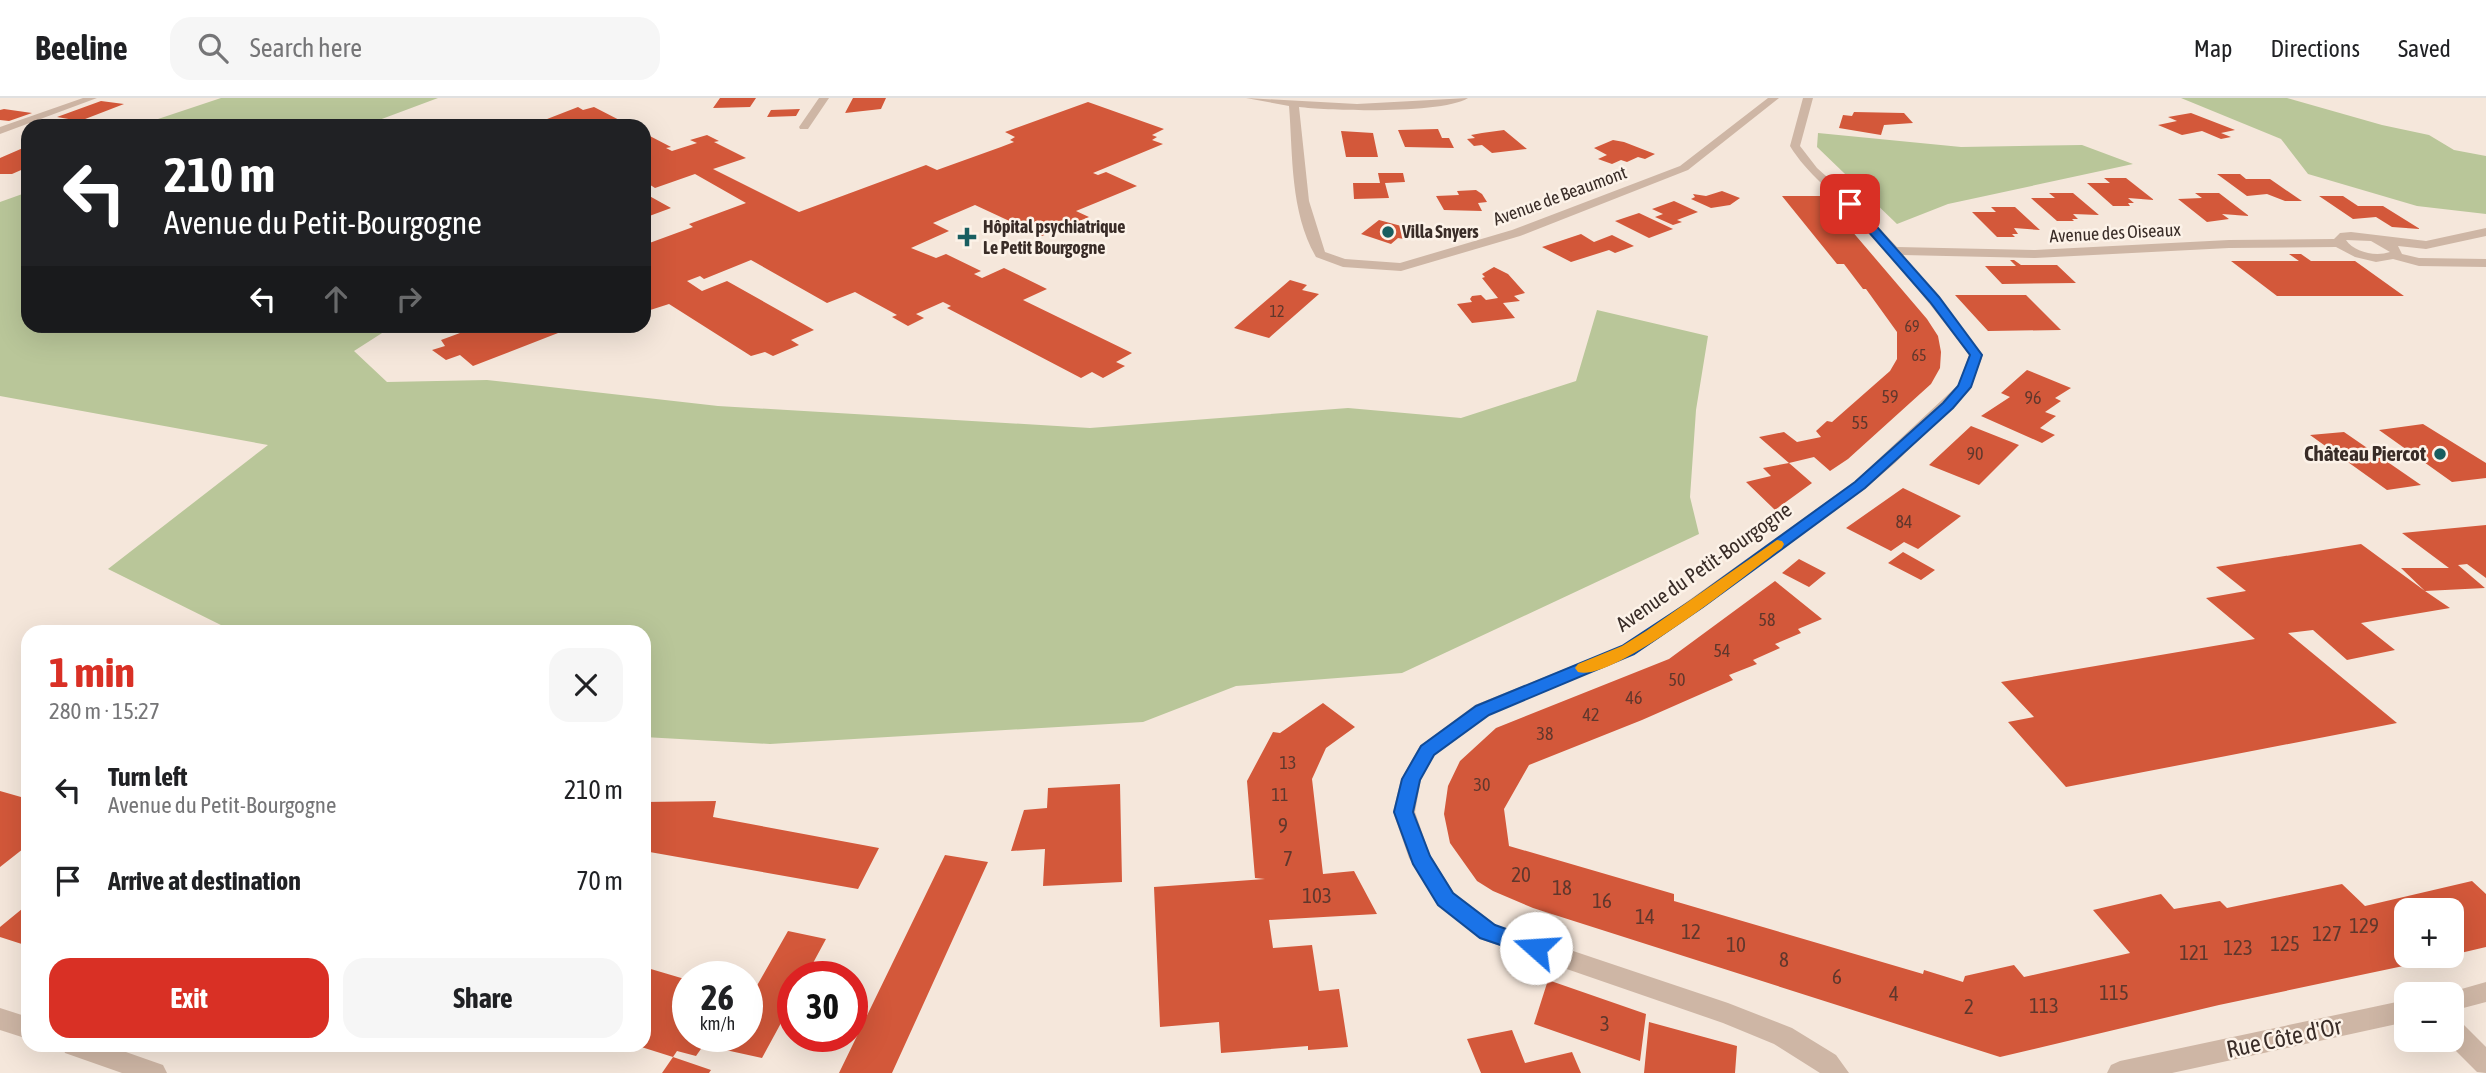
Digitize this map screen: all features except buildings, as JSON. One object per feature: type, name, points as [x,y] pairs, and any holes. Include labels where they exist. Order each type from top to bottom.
[{"type":"street","points":[[33,119],[92,98]]},
{"type":"street","points":[[804,127],[824,98]]},
{"type":"street","points":[[1251,98],[1294,106],[1364,106],[1442,102],[1463,98]]},
{"type":"street","name":"Avenue de Beaumont","points":[[1294,106],[1306,209],[1312,240],[1320,254],[1343,263],[1401,267],[1516,233],[1684,168],[1774,98]]},
{"type":"street","name":"Avenue du Petit-Bourgogne","points":[[1808,98],[1795,146],[1934,299],[1976,355],[1965,387],[1948,406],[1860,485],[1652,635],[1628,650],[1482,710],[1427,751],[1411,779],[1404,812],[1420,858],[1446,899],[1488,932],[1728,1014],[1772,1032],[1827,1063],[1836,1073]]},
{"type":"street","points":[[0,131],[21,123]]},
{"type":"street","name":"Avenue des Oiseaux","points":[[1892,251],[2035,254],[2229,244],[2339,243],[2340,238],[2351,236],[2426,245],[2486,232]]},
{"type":"street","points":[[2379,240],[2396,250],[2394,256]]},
{"type":"street","points":[[2339,243],[2366,256],[2394,256],[2418,262],[2486,263]]},
{"type":"street","points":[[2464,997],[2486,992]]},
{"type":"street","name":"Rue Côte d'Or","points":[[2120,1073],[2394,1014]]},
{"type":"street","points":[[0,1018],[21,1026]]},
{"type":"street","points":[[2464,1042],[2486,1064]]},
{"type":"street","points":[[94,1052],[155,1073]]},
{"type":"green space","points":[[221,98],[438,98],[382,119],[158,119]]},
{"type":"green space","points":[[2181,98],[2287,98],[2382,125],[2429,135],[2454,150],[2486,156],[2486,214],[2417,206],[2308,174],[2281,139]]},
{"type":"green space","points":[[1818,133],[1961,147],[2082,145],[2133,164],[1948,204],[1897,224],[1817,147]]},
{"type":"green space","points":[[21,194],[21,333],[382,333],[354,351],[387,382],[487,380],[718,406],[1090,428],[1348,408],[1461,418],[1576,381],[1597,310],[1708,336],[1696,410],[1690,497],[1699,534],[1402,673],[1236,686],[1143,722],[770,744],[651,737],[651,625],[221,625],[108,569],[268,445],[0,396],[0,202]]},
{"type":"slow traffic","points":[[1584,668],[1628,650],[1652,635],[1777,544]]},
{"type":"place","name":"Villa Snyers","points":[[1388,232]]},
{"type":"place","name":"Hôpital psychiatrique Le Petit Bourgogne","points":[[967,237]]},
{"type":"place","name":"Château Piercot","points":[[2440,454]]},
{"type":"route","points":[[1536,948],[1488,932],[1446,899],[1420,858],[1404,812],[1411,779],[1427,751],[1482,710],[1628,650],[1697,604],[1860,485],[1948,406],[1965,387],[1976,355],[1934,299],[1850,204]]}]
